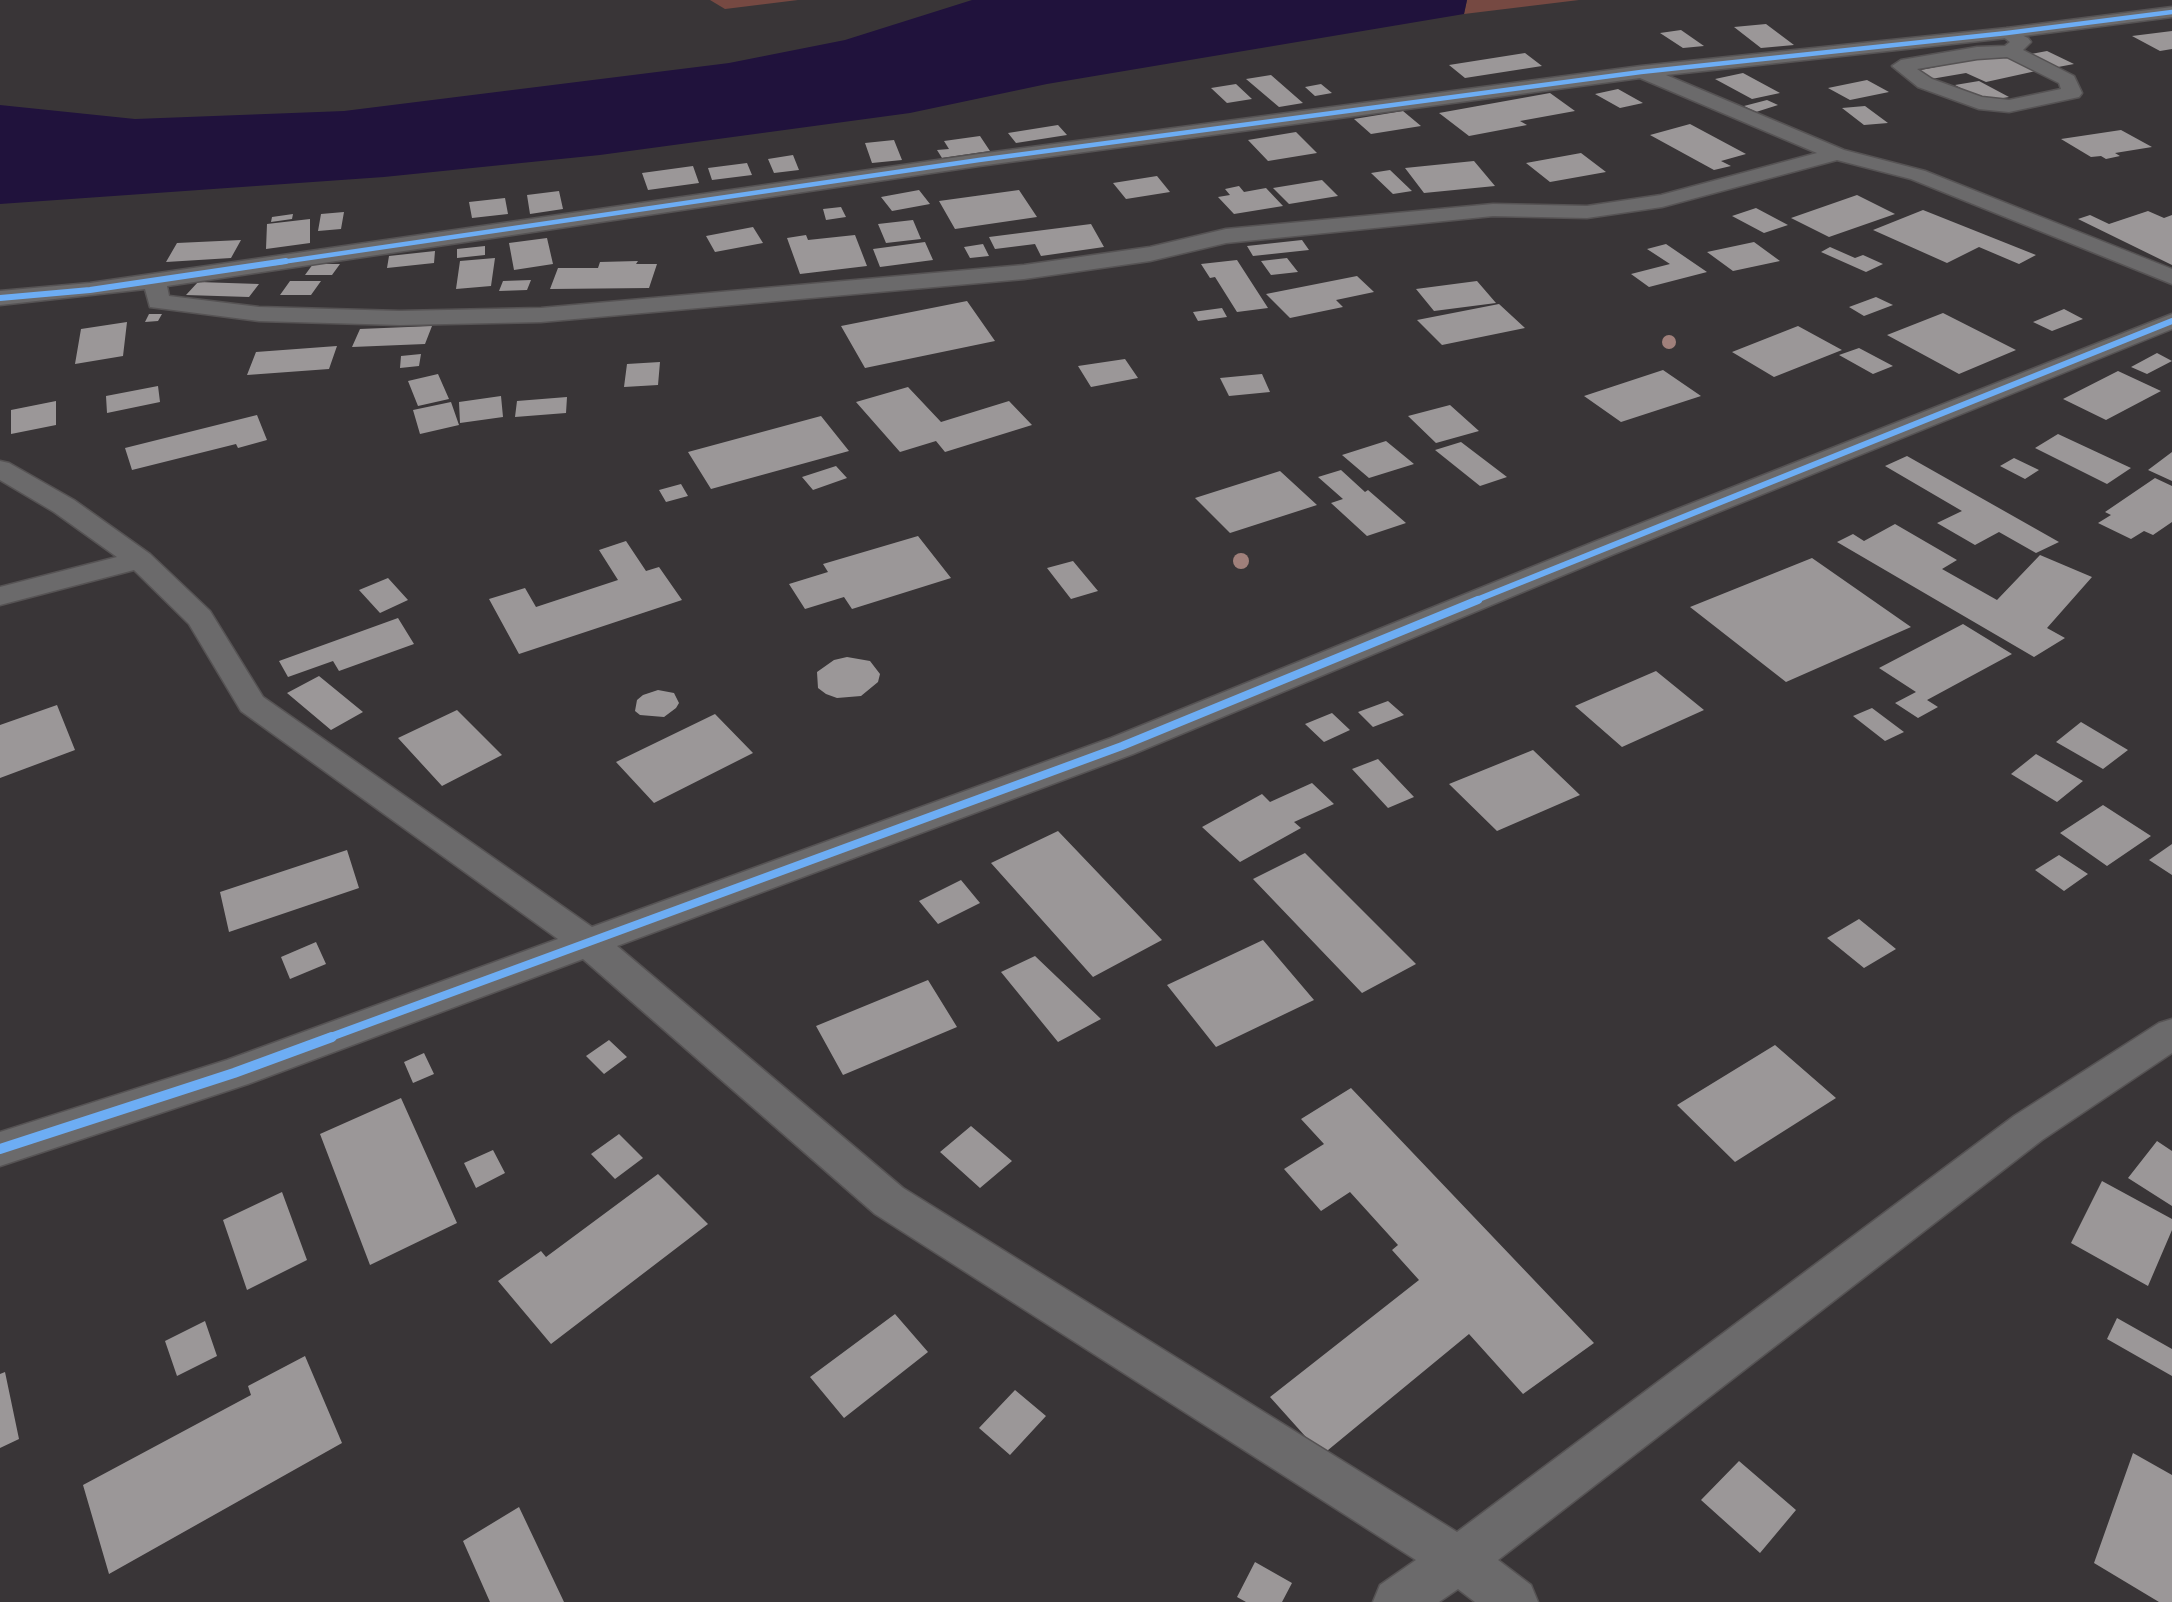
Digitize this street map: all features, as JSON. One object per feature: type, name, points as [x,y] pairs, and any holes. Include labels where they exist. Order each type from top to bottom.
[{"type":"street","points":[[0,319],[8,298],[154,281],[979,160],[1641,72],[2008,42],[2172,12]]},
{"type":"street","points":[[2008,42],[2067,80],[2072,93],[2009,106],[1979,104],[1925,83],[1902,66],[1977,53],[2008,42]]},
{"type":"street","points":[[1641,72],[1837,154],[1918,175],[2172,277]]},
{"type":"street","points":[[154,281],[158,302],[259,314],[400,318],[541,315],[1024,272],[1150,254],[1226,236],[1493,210],[1587,212],[1662,201],[1837,154]]},
{"type":"street","points":[[0,1149],[234,1073],[1122,746],[1604,548],[2172,321]]},
{"type":"street","points":[[0,469],[64,506],[140,560],[200,618],[252,704],[589,943],[889,1201],[1459,1560],[1514,1602]]},
{"type":"street","points":[[0,596],[140,560]]},
{"type":"street","points":[[1397,1602],[1459,1560],[2028,1128],[2172,1034]]},
{"type":"shaded area","points":[[710,0],[798,0],[725,9]]},
{"type":"shaded area","points":[[972,0],[1467,0],[1464,14],[1047,84],[910,113],[600,155],[384,177],[0,204],[0,105],[135,119],[344,111],[729,63],[845,40]]},
{"type":"shaded area","points":[[1467,0],[1579,0],[1464,14]]},
{"type":"building","points":[[1766,24],[1794,45],[1761,48],[1734,27]]},
{"type":"building","points":[[1681,30],[1704,46],[1683,48],[1660,33]]},
{"type":"building","points":[[2172,31],[2172,49],[2160,51],[2132,36]]},
{"type":"building","points":[[2047,51],[2074,64],[2058,67],[2031,54]]},
{"type":"building","points":[[1525,53],[1542,66],[1465,78],[1449,65]]},
{"type":"building","points":[[2000,54],[2036,71],[1986,82],[1966,73],[1931,79],[1916,71]]},
{"type":"building","points":[[1743,73],[1780,93],[1752,99],[1715,79]]},
{"type":"building","points":[[1271,75],[1303,103],[1279,107],[1246,79]]},
{"type":"building","points":[[1867,80],[1889,92],[1850,100],[1828,88]]},
{"type":"building","points":[[1979,81],[2009,97],[1985,101],[1955,85]]},
{"type":"building","points":[[1236,84],[1252,99],[1227,103],[1211,88]]},
{"type":"building","points":[[1321,84],[1332,93],[1315,96],[1305,87]]},
{"type":"building","points":[[1618,89],[1643,103],[1620,108],[1595,94]]},
{"type":"building","points":[[1550,93],[1575,111],[1520,121],[1527,125],[1469,136],[1439,113]]},
{"type":"building","points":[[1767,100],[1778,105],[1756,112],[1744,106]]},
{"type":"building","points":[[1865,106],[1888,123],[1864,125],[1842,108]]},
{"type":"building","points":[[1403,111],[1421,126],[1371,134],[1354,119]]},
{"type":"building","points":[[1690,124],[1746,154],[1721,161],[1731,166],[1714,170],[1650,135]]},
{"type":"building","points":[[1058,125],[1067,135],[1016,143],[1008,133]]},
{"type":"building","points":[[2121,130],[2152,147],[2115,153],[2120,156],[2106,159],[2101,156],[2091,157],[2061,139]]},
{"type":"building","points":[[1296,132],[1317,153],[1268,161],[1248,140]]},
{"type":"building","points":[[980,136],[990,151],[942,158],[937,150],[949,149],[944,141]]},
{"type":"building","points":[[894,140],[902,160],[872,163],[865,143]]},
{"type":"building","points":[[1581,153],[1606,172],[1550,182],[1526,163]]},
{"type":"building","points":[[793,155],[799,170],[774,173],[768,159]]},
{"type":"building","points":[[1474,161],[1495,186],[1424,193],[1405,168]]},
{"type":"building","points":[[747,163],[752,175],[712,180],[708,168]]},
{"type":"building","points":[[693,166],[699,183],[648,190],[642,173]]},
{"type":"building","points":[[1390,170],[1412,191],[1393,194],[1371,173]]},
{"type":"building","points":[[1157,176],[1170,192],[1126,199],[1113,183]]},
{"type":"building","points":[[1322,180],[1338,196],[1289,204],[1273,188]]},
{"type":"building","points":[[1239,186],[1244,192],[1266,188],[1283,206],[1234,214],[1218,197],[1230,195],[1225,189]]},
{"type":"building","points":[[919,190],[930,204],[892,211],[881,197]]},
{"type":"building","points":[[1019,190],[1037,217],[955,229],[939,201]]},
{"type":"building","points":[[559,191],[563,209],[530,214],[527,195]]},
{"type":"building","points":[[1857,195],[1895,214],[1829,237],[1791,218]]},
{"type":"building","points":[[505,198],[508,214],[472,218],[469,202]]},
{"type":"building","points":[[841,207],[846,217],[826,220],[823,209]]},
{"type":"building","points":[[1756,208],[1788,225],[1764,233],[1732,216]]},
{"type":"building","points":[[1923,210],[2036,255],[2019,264],[1979,247],[1947,263],[1873,230]]},
{"type":"building","points":[[2148,211],[2164,218],[2172,215],[2172,265],[2078,219],[2090,215],[2109,224]]},
{"type":"building","points":[[344,212],[341,229],[318,231],[321,214]]},
{"type":"building","points":[[293,214],[292,219],[271,222],[272,217]]},
{"type":"building","points":[[310,219],[310,243],[266,249],[267,224]]},
{"type":"building","points":[[913,220],[921,239],[886,243],[878,224]]},
{"type":"building","points":[[1091,224],[1104,247],[1041,256],[1035,244],[995,249],[989,237]]},
{"type":"building","points":[[753,227],[763,243],[715,252],[706,236]]},
{"type":"building","points":[[806,235],[808,240],[855,235],[867,266],[800,274],[787,238]]},
{"type":"building","points":[[547,238],[553,264],[514,270],[509,243]]},
{"type":"building","points":[[241,240],[231,258],[166,262],[177,243]]},
{"type":"building","points":[[1302,240],[1309,250],[1253,256],[1247,246]]},
{"type":"building","points":[[925,242],[933,260],[880,267],[873,249]]},
{"type":"building","points":[[1754,242],[1780,261],[1733,271],[1707,252]]},
{"type":"building","points":[[983,244],[989,256],[970,258],[964,247]]},
{"type":"building","points":[[1666,244],[1707,272],[1649,287],[1631,274],[1670,264],[1647,249]]},
{"type":"building","points":[[485,246],[485,255],[457,258],[457,249]]},
{"type":"building","points":[[1830,247],[1855,258],[1863,255],[1883,264],[1866,272],[1821,252]]},
{"type":"building","points":[[435,251],[434,263],[387,268],[389,256]]},
{"type":"building","points":[[495,258],[491,286],[456,289],[460,261]]},
{"type":"building","points":[[1287,258],[1298,272],[1271,275],[1261,261]]},
{"type":"building","points":[[1237,260],[1268,308],[1237,312],[1215,277],[1210,278],[1201,264]]},
{"type":"building","points":[[638,261],[636,264],[657,264],[649,288],[550,289],[558,268],[598,268],[600,262]]},
{"type":"building","points":[[313,264],[340,264],[332,275],[305,275]]},
{"type":"building","points":[[1357,276],[1374,292],[1336,300],[1343,307],[1290,318],[1266,294]]},
{"type":"building","points":[[531,280],[527,290],[499,291],[503,281]]},
{"type":"building","points":[[290,281],[321,281],[311,295],[280,295]]},
{"type":"building","points":[[1477,281],[1496,303],[1434,311],[1416,289]]},
{"type":"building","points":[[198,282],[259,284],[249,297],[186,295]]},
{"type":"building","points":[[1876,297],[1893,305],[1864,316],[1849,307]]},
{"type":"building","points":[[967,301],[995,341],[865,368],[841,326]]},
{"type":"building","points":[[1499,304],[1525,328],[1442,345],[1417,320]]},
{"type":"building","points":[[1222,308],[1227,317],[1198,321],[1193,312]]},
{"type":"building","points":[[2064,309],[2083,319],[2052,331],[2033,322]]},
{"type":"building","points":[[1943,313],[2016,350],[1959,374],[1887,335]]},
{"type":"building","points":[[149,314],[162,314],[158,321],[145,322]]},
{"type":"building","points":[[127,322],[123,356],[75,364],[81,329]]},
{"type":"building","points":[[432,326],[425,344],[352,347],[360,329]]},
{"type":"building","points":[[1798,326],[1842,350],[1774,377],[1732,352]]},
{"type":"building","points":[[337,346],[329,369],[247,375],[256,352]]},
{"type":"building","points":[[1859,348],[1893,366],[1873,374],[1839,355]]},
{"type":"building","points":[[2157,353],[2172,361],[2147,374],[2131,367]]},
{"type":"building","points":[[421,354],[419,366],[400,368],[401,356]]},
{"type":"building","points":[[1125,359],[1138,378],[1091,387],[1078,366]]},
{"type":"building","points":[[660,362],[658,385],[624,387],[627,364]]},
{"type":"building","points":[[1663,370],[1701,396],[1621,422],[1584,396]]},
{"type":"building","points":[[2118,371],[2161,391],[2106,420],[2063,399]]},
{"type":"building","points":[[438,374],[449,399],[418,406],[408,381]]},
{"type":"building","points":[[1262,374],[1270,392],[1229,396],[1220,378]]},
{"type":"building","points":[[158,386],[160,402],[107,413],[106,396]]},
{"type":"building","points":[[908,387],[941,422],[1009,401],[1032,425],[945,452],[936,441],[900,452],[856,402]]},
{"type":"building","points":[[501,396],[503,417],[460,423],[459,402]]},
{"type":"building","points":[[567,397],[566,413],[515,417],[517,401]]},
{"type":"building","points":[[56,401],[56,425],[11,434],[11,410]]},
{"type":"building","points":[[451,402],[459,425],[420,434],[413,410]]},
{"type":"building","points":[[1450,405],[1479,431],[1436,443],[1408,416]]},
{"type":"building","points":[[257,415],[267,440],[238,448],[236,444],[132,470],[125,448]]},
{"type":"building","points":[[821,416],[849,451],[711,489],[688,452]]},
{"type":"building","points":[[2058,434],[2131,468],[2107,484],[2035,448]]},
{"type":"building","points":[[1386,441],[1414,464],[1369,478],[1342,455]]},
{"type":"building","points":[[1461,442],[1507,477],[1480,486],[1435,450]]},
{"type":"building","points":[[2172,452],[2172,481],[2148,470]]},
{"type":"building","points":[[1907,456],[2059,542],[2036,553],[1999,532],[1975,545],[1937,523],[1962,511],[1885,466]]},
{"type":"building","points":[[2014,458],[2039,470],[2025,479],[2000,466]]},
{"type":"building","points":[[836,466],[847,478],[813,490],[802,477]]},
{"type":"building","points":[[1341,470],[1365,492],[1368,490],[1406,523],[1367,536],[1331,503],[1343,499],[1318,477]]},
{"type":"building","points":[[1280,471],[1317,505],[1230,533],[1195,498]]},
{"type":"building","points":[[2155,478],[2172,486],[2172,522],[2153,535],[2144,531],[2131,539],[2098,523],[2111,515],[2105,512]]},
{"type":"building","points":[[681,484],[688,496],[666,502],[659,490]]},
{"type":"building","points":[[1895,524],[1957,560],[1942,569],[1997,600],[2040,555],[2092,577],[2047,628],[2065,638],[2034,657],[1837,542],[1853,534],[1864,541]]},
{"type":"building","points":[[918,536],[951,578],[852,609],[844,597],[805,609],[789,584],[828,572],[823,564]]},
{"type":"building","points":[[626,541],[646,571],[659,567],[682,600],[519,654],[489,599],[525,588],[536,607],[618,580],[599,550]]},
{"type":"building","points":[[1812,558],[1911,627],[1786,682],[1690,607]]},
{"type":"building","points":[[1073,561],[1098,591],[1071,599],[1047,568]]},
{"type":"building","points":[[388,578],[408,600],[380,613],[359,590]]},
{"type":"building","points":[[398,618],[414,644],[339,671],[333,661],[288,677],[279,661]]},
{"type":"building","points":[[1963,624],[2012,654],[1927,700],[1938,707],[1918,718],[1895,703],[1916,692],[1879,668]]},
{"type":"building","points":[[847,657],[870,661],[880,674],[878,682],[861,696],[837,698],[826,694],[818,688],[817,672],[834,660]]},
{"type":"building","points":[[1656,671],[1704,710],[1622,747],[1575,706]]},
{"type":"building","points":[[319,676],[363,712],[331,730],[287,693]]},
{"type":"building","points":[[658,690],[674,693],[679,703],[676,708],[664,717],[640,715],[635,711],[637,700],[643,695]]},
{"type":"building","points":[[1388,701],[1404,715],[1373,727],[1358,712]]},
{"type":"building","points":[[57,705],[75,750],[0,778],[0,725]]},
{"type":"building","points":[[1872,708],[1904,732],[1885,741],[1853,716]]},
{"type":"building","points":[[457,710],[502,755],[442,786],[398,738]]},
{"type":"building","points":[[1332,713],[1350,730],[1324,742],[1305,724]]},
{"type":"building","points":[[715,714],[753,753],[654,803],[616,762]]},
{"type":"building","points":[[2081,722],[2128,750],[2103,769],[2056,742]]},
{"type":"building","points":[[1533,750],[1580,795],[1497,831],[1449,784]]},
{"type":"building","points":[[2036,754],[2083,781],[2057,802],[2011,774]]},
{"type":"building","points":[[1378,759],[1414,797],[1388,808],[1352,769]]},
{"type":"building","points":[[1312,783],[1334,804],[1294,822],[1301,828],[1240,862],[1202,827],[1262,794],[1270,802]]},
{"type":"building","points":[[2103,805],[2151,836],[2107,866],[2060,833]]},
{"type":"building","points":[[1058,831],[1162,940],[1093,977],[991,863]]},
{"type":"building","points":[[2172,844],[2172,875],[2149,860]]},
{"type":"building","points":[[347,850],[359,888],[229,932],[220,892]]},
{"type":"building","points":[[1305,853],[1416,964],[1362,993],[1253,879]]},
{"type":"building","points":[[2059,855],[2088,874],[2064,891],[2035,870]]},
{"type":"building","points":[[961,880],[980,903],[938,924],[919,901]]},
{"type":"building","points":[[1859,919],[1896,949],[1864,968],[1827,938]]},
{"type":"building","points":[[1263,940],[1314,1000],[1216,1047],[1167,985]]},
{"type":"building","points":[[316,942],[326,964],[290,979],[281,957]]},
{"type":"building","points":[[1035,956],[1101,1019],[1058,1042],[1001,972]]},
{"type":"building","points":[[928,980],[957,1027],[843,1075],[816,1026]]},
{"type":"building","points":[[609,1040],[627,1057],[604,1074],[586,1056]]},
{"type":"building","points":[[1775,1045],[1836,1098],[1735,1162],[1677,1105]]},
{"type":"building","points":[[424,1053],[434,1074],[413,1083],[404,1062]]},
{"type":"building","points":[[1351,1088],[1594,1343],[1523,1394],[1469,1334],[1322,1455],[1270,1397],[1419,1280],[1392,1250],[1398,1245],[1350,1192],[1321,1211],[1284,1169],[1324,1144],[1301,1119]]},
{"type":"building","points":[[401,1098],[457,1223],[370,1265],[320,1134]]},
{"type":"building","points":[[971,1126],[1012,1161],[980,1188],[940,1152]]},
{"type":"building","points":[[619,1134],[643,1158],[615,1179],[591,1154]]},
{"type":"building","points":[[2157,1141],[2172,1151],[2172,1206],[2128,1178]]},
{"type":"building","points":[[493,1150],[505,1173],[476,1188],[464,1163]]},
{"type":"building","points":[[658,1174],[708,1224],[551,1344],[498,1281],[541,1251],[546,1257]]},
{"type":"building","points":[[2102,1181],[2172,1219],[2172,1230],[2148,1286],[2071,1243]]},
{"type":"building","points":[[282,1192],[307,1260],[247,1290],[223,1220]]},
{"type":"building","points":[[895,1314],[928,1352],[844,1418],[810,1377]]},
{"type":"building","points":[[2117,1318],[2172,1349],[2172,1376],[2107,1339]]},
{"type":"building","points":[[205,1321],[217,1356],[177,1376],[165,1341]]},
{"type":"building","points":[[305,1356],[342,1443],[109,1574],[83,1485],[251,1395],[248,1386]]},
{"type":"building","points":[[5,1372],[19,1439],[0,1448],[0,1374]]},
{"type":"building","points":[[1015,1390],[1046,1416],[1010,1455],[979,1428]]},
{"type":"building","points":[[2133,1453],[2172,1475],[2172,1602],[2159,1602],[2094,1563]]},
{"type":"building","points":[[1739,1461],[1796,1510],[1760,1553],[1701,1500]]},
{"type":"building","points":[[519,1507],[564,1602],[490,1602],[463,1541]]},
{"type":"building","points":[[1255,1562],[1292,1583],[1282,1602],[1246,1602],[1237,1597]]},
{"type":"cycle path","points":[[0,298],[90,290],[979,160],[1641,72],[2007,33],[2172,12]]},
{"type":"cycle path","points":[[0,1149],[234,1073],[1122,746],[1604,548],[2172,321]]}]
